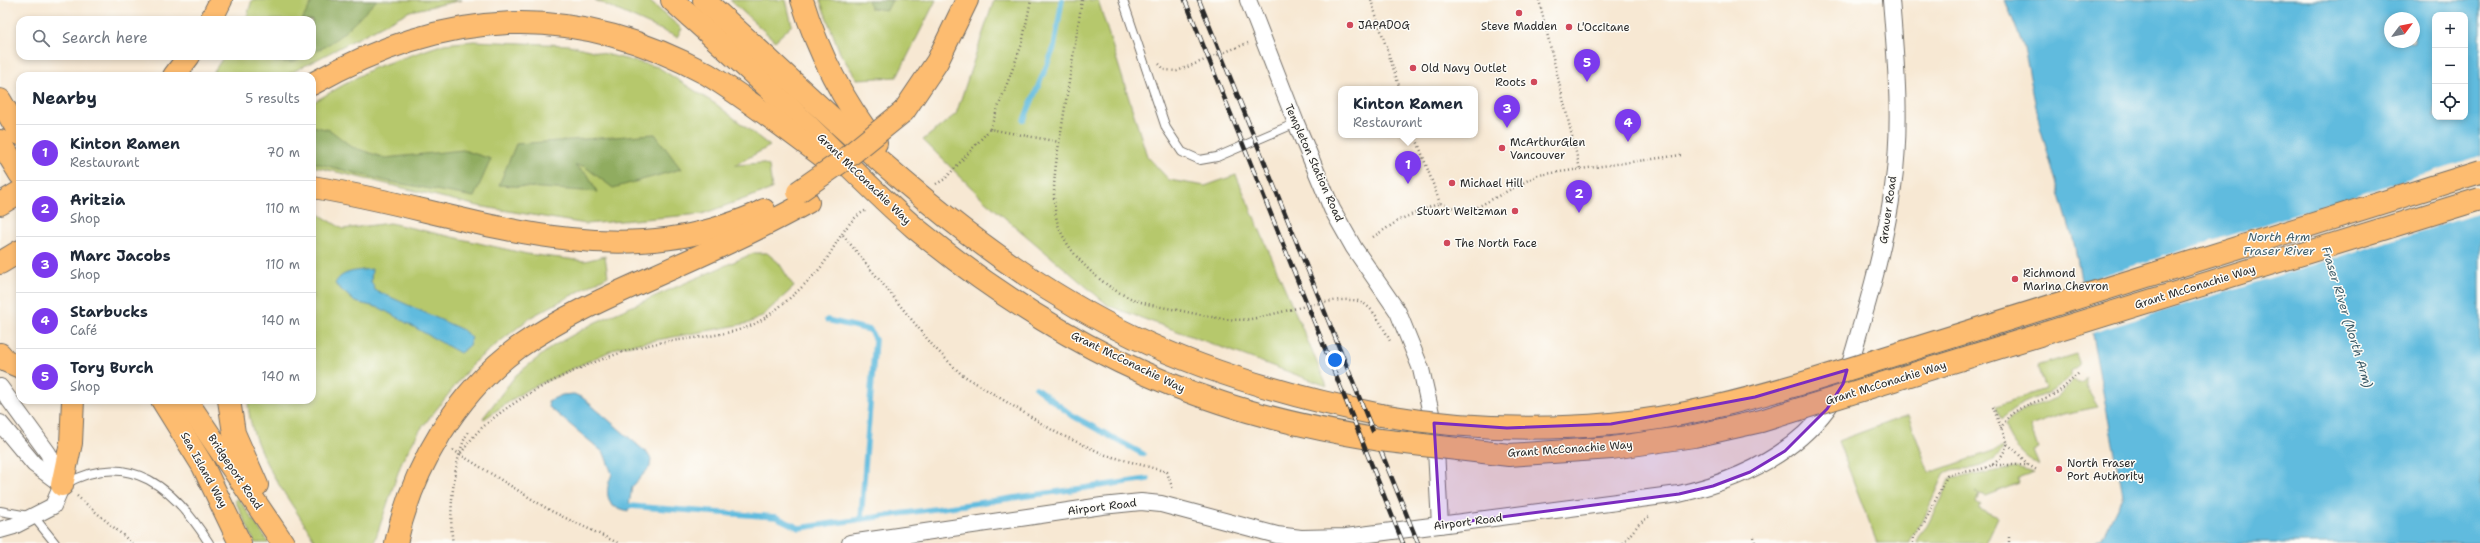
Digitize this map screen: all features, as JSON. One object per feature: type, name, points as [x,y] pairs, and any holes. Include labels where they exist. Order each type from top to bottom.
[{"type":"main road","points":[[213,16],[221,0]]},
{"type":"main road","name":"Grant McConachie Way","points":[[672,0],[784,102],[886,203],[944,251],[1000,292],[1058,328],[1122,362],[1220,403],[1286,422],[1380,440],[1509,455],[1612,448],[1694,436],[1761,421],[2480,199]]},
{"type":"main road","name":"Grant McConachie Way","points":[[704,0],[919,195],[1013,267],[1072,304],[1133,337],[1192,362],[1260,386],[1381,415],[1440,424],[1506,428],[1611,424],[1692,412],[1755,397],[1825,377],[2480,172]]},
{"type":"main road","points":[[802,0],[826,65],[845,100],[867,132],[919,195]]},
{"type":"main road","points":[[316,188],[530,233],[562,238],[618,242],[673,238],[702,232],[754,216],[834,186],[871,154],[890,133],[938,62],[967,0]]},
{"type":"main road","points":[[316,82],[369,54],[412,37],[456,26],[499,20],[524,20],[548,21],[593,29],[638,42],[707,74],[886,203]]},
{"type":"main road","points":[[177,72],[186,60]]},
{"type":"main road","points":[[0,100],[16,127]]},
{"type":"main road","points":[[0,141],[16,167]]},
{"type":"main road","points":[[396,543],[408,502],[432,448],[464,401],[498,364],[542,332],[588,306],[732,241],[803,197]]},
{"type":"main road","points":[[0,263],[16,253]]},
{"type":"main road","points":[[0,354],[6,361],[16,365]]},
{"type":"main road","points":[[62,485],[71,443],[73,404]]},
{"type":"main road","name":"Sea Island Way","points":[[164,404],[209,477],[240,543]]},
{"type":"main road","name":"Bridgeport Road","points":[[189,404],[283,543]]},
{"type":"main road","points":[[230,404],[234,433],[242,454],[288,543]]},
{"type":"street","name":"Templeton Station Road","points":[[1248,0],[1296,123],[1332,209],[1354,248],[1398,312],[1421,370],[1436,431],[1440,525]]},
{"type":"street","name":"Grauer Road","points":[[1827,409],[1843,384],[1882,250],[1894,186],[1897,122],[1891,0]]},
{"type":"street","points":[[0,388],[48,453],[62,485],[53,506],[34,517],[14,526],[0,530]]},
{"type":"street","name":"Airport Road","points":[[850,543],[1122,503],[1141,502],[1178,506],[1252,529],[1302,538],[1370,535],[1679,494],[1712,486],[1750,472],[1785,451],[1827,409]]},
{"type":"street","points":[[0,423],[34,464],[62,485]]},
{"type":"lane","points":[[1124,0],[1166,128],[1182,152],[1200,160],[1218,157],[1296,123]]},
{"type":"lane","points":[[62,485],[92,472],[108,470],[137,475],[149,479],[172,495],[184,507],[209,543]]},
{"type":"lane","points":[[0,511],[34,517],[55,543]]},
{"type":"path","points":[[919,195],[944,179],[990,129],[1022,44],[1032,0]]},
{"type":"path","points":[[1082,0],[1059,142],[1055,199],[1057,222],[1070,247],[1086,268],[1108,286],[1132,299],[1215,318],[1250,319],[1323,303],[1345,300],[1361,302],[1378,319],[1392,346]]},
{"type":"path","points":[[1371,0],[1399,86]]},
{"type":"path","points":[[1539,0],[1580,169]]},
{"type":"path","points":[[1156,59],[1165,70],[1177,71],[1252,41]]},
{"type":"path","points":[[990,129],[1059,142]]},
{"type":"path","points":[[1416,138],[1440,203]]},
{"type":"path","points":[[1373,237],[1401,219],[1440,203],[1466,213],[1538,175],[1681,155]]},
{"type":"path","points":[[453,543],[450,508],[461,453],[484,426],[502,412],[576,370],[629,349],[742,329],[760,321],[821,267],[860,213],[886,203]]},
{"type":"path","points":[[843,235],[933,346],[961,374],[1057,433],[1106,455],[1167,472],[1178,506]]},
{"type":"path","points":[[2001,429],[2009,415],[2024,406],[2055,394],[2079,373]]},
{"type":"path","points":[[1993,407],[2007,444],[2016,450],[2028,465],[2037,470]]},
{"type":"path","points":[[1992,466],[2004,455],[2007,444]]},
{"type":"path","points":[[461,453],[551,511],[618,543]]},
{"type":"path","points":[[1913,543],[1913,537],[1924,524],[1947,476],[1960,471],[1974,472],[1992,466],[2028,465]]},
{"type":"path","points":[[62,485],[132,543]]},
{"type":"path","points":[[1624,543],[1639,524],[1679,494]]},
{"type":"path","points":[[1754,537],[1755,543]]},
{"type":"path","points":[[2009,537],[2009,543]]},
{"type":"highlighted area","points":[[1847,370],[1843,384],[1827,409],[1785,451],[1750,472],[1713,486],[1679,494],[1440,525],[1434,423],[1507,428],[1611,424],[1755,397]]},
{"type":"green space","points":[[252,0],[462,0],[410,11],[316,60],[316,16],[247,16]]},
{"type":"green space","points":[[313,0],[377,0],[339,37],[316,51],[316,16],[304,16]]},
{"type":"green space","points":[[595,0],[648,0],[682,29],[677,37]]},
{"type":"green space","points":[[730,0],[786,0],[792,25],[775,41]]},
{"type":"green space","points":[[820,0],[936,0],[897,77],[857,79],[840,53]]},
{"type":"green space","points":[[868,0],[892,0],[887,10],[870,8]]},
{"type":"green space","points":[[994,0],[1098,0],[1147,156],[1169,180],[1205,186],[1236,175],[1327,386],[1109,306],[984,200],[923,140],[956,114]]},
{"type":"green space","points":[[474,41],[569,45],[658,67],[717,105],[770,146],[735,165],[762,163],[769,166],[772,189],[702,214],[586,224],[478,206],[316,167],[316,101],[373,68],[444,44]]},
{"type":"green space","points":[[221,60],[316,60],[293,72],[214,72]]},
{"type":"green space","points":[[276,60],[297,60],[292,62],[274,62]]},
{"type":"green space","points":[[316,127],[330,130],[352,147],[385,158],[463,150],[491,159],[474,197],[386,181],[316,163]]},
{"type":"green space","points":[[655,134],[681,169],[613,188],[584,166],[575,166],[588,175],[597,192],[499,185],[516,144]]},
{"type":"green space","points":[[316,212],[343,229],[390,223],[527,254],[585,261],[605,256],[608,276],[531,317],[474,362],[420,430],[402,461],[374,543],[316,543],[263,457],[250,420],[248,404],[316,404]]},
{"type":"green space","points":[[754,253],[767,253],[779,263],[794,287],[761,317],[749,323],[619,347],[525,391],[484,419],[483,418],[516,375],[553,346],[596,322]]},
{"type":"green space","points":[[2076,354],[2080,365],[2071,371],[2071,376],[2062,384],[2052,391],[2018,406],[2001,420],[1996,406],[2045,389],[2037,366]]},
{"type":"green space","points":[[2086,378],[2086,387],[2098,407],[2063,414],[2030,426],[2038,448],[2033,450],[2039,466],[2022,453],[2013,443],[2009,437],[2005,424],[2016,414],[2056,398],[2074,380],[2078,383],[2083,382]]},
{"type":"green space","points":[[1908,415],[1929,473],[2004,447],[1995,458],[1982,465],[1974,468],[1951,470],[1944,475],[1922,523],[1911,536],[1910,543],[1877,543],[1838,441]]},
{"type":"green space","points":[[2016,468],[2035,473],[2018,479],[2019,483],[1985,496],[1975,492],[1979,494],[1976,502],[1981,505],[1979,509],[1998,517],[1986,543],[1917,543],[1918,537],[1927,526],[1951,478],[1972,476]]},
{"type":"green space","points":[[238,498],[269,543],[255,543],[235,500]]},
{"type":"water","name":"North Arm Fraser River","points":[[2005,0],[2480,0],[2480,543],[2093,543],[2102,538],[2123,495],[2074,243],[2040,127],[2024,48]]},
{"type":"water","points":[[372,269],[371,281],[375,290],[463,330],[472,338],[468,347],[460,353],[380,308],[355,302],[335,284],[341,276],[350,272]]},
{"type":"water","points":[[574,394],[583,398],[647,453],[651,459],[650,467],[632,487],[628,511],[612,506],[608,498],[609,482],[612,474],[604,453],[549,407],[548,401],[562,395]]},
{"type":"pier","points":[[2480,156],[2480,213],[2089,334],[2079,283]]},
{"type":"waterway","points":[[1024,120],[1054,48],[1062,0]]},
{"type":"waterway","points":[[827,320],[870,330],[875,340],[861,519]]},
{"type":"waterway","points":[[1036,388],[1073,416],[1143,454]]},
{"type":"waterway","points":[[630,506],[776,517],[799,528],[1148,479]]},
{"type":"railway","points":[[1185,0],[1403,543]]},
{"type":"railway","points":[[1199,0],[1418,543]]},
{"type":"place","name":"Steve Madden","points":[[1519,13]]},
{"type":"place","name":"JAPADOG","points":[[1350,25]]},
{"type":"place","name":"L'Occitane","points":[[1569,27]]},
{"type":"place","name":"Old Navy Outlet","points":[[1413,68]]},
{"type":"place","name":"Roots","points":[[1534,82]]},
{"type":"place","name":"Tory Burch","points":[[1587,82]]},
{"type":"place","name":"Marc Jacobs","points":[[1507,128]]},
{"type":"place","name":"Starbucks","points":[[1628,142]]},
{"type":"place","name":"McArthurGlen Vancouver","points":[[1502,148]]},
{"type":"place","name":"Michael Hill","points":[[1452,183]]},
{"type":"place","name":"Kinton Ramen","points":[[1408,184]]},
{"type":"place","name":"Stuart Weitzman","points":[[1515,211]]},
{"type":"place","name":"Aritzia","points":[[1579,213]]},
{"type":"place","name":"The North Face","points":[[1447,243]]},
{"type":"place","name":"Richmond Marina Chevron","points":[[2015,279]]},
{"type":"place","name":"North Fraser Port Authority","points":[[2059,469]]},
{"type":"water label","name":"Fraser River (North Arm)","points":[[2347,317]]}]
